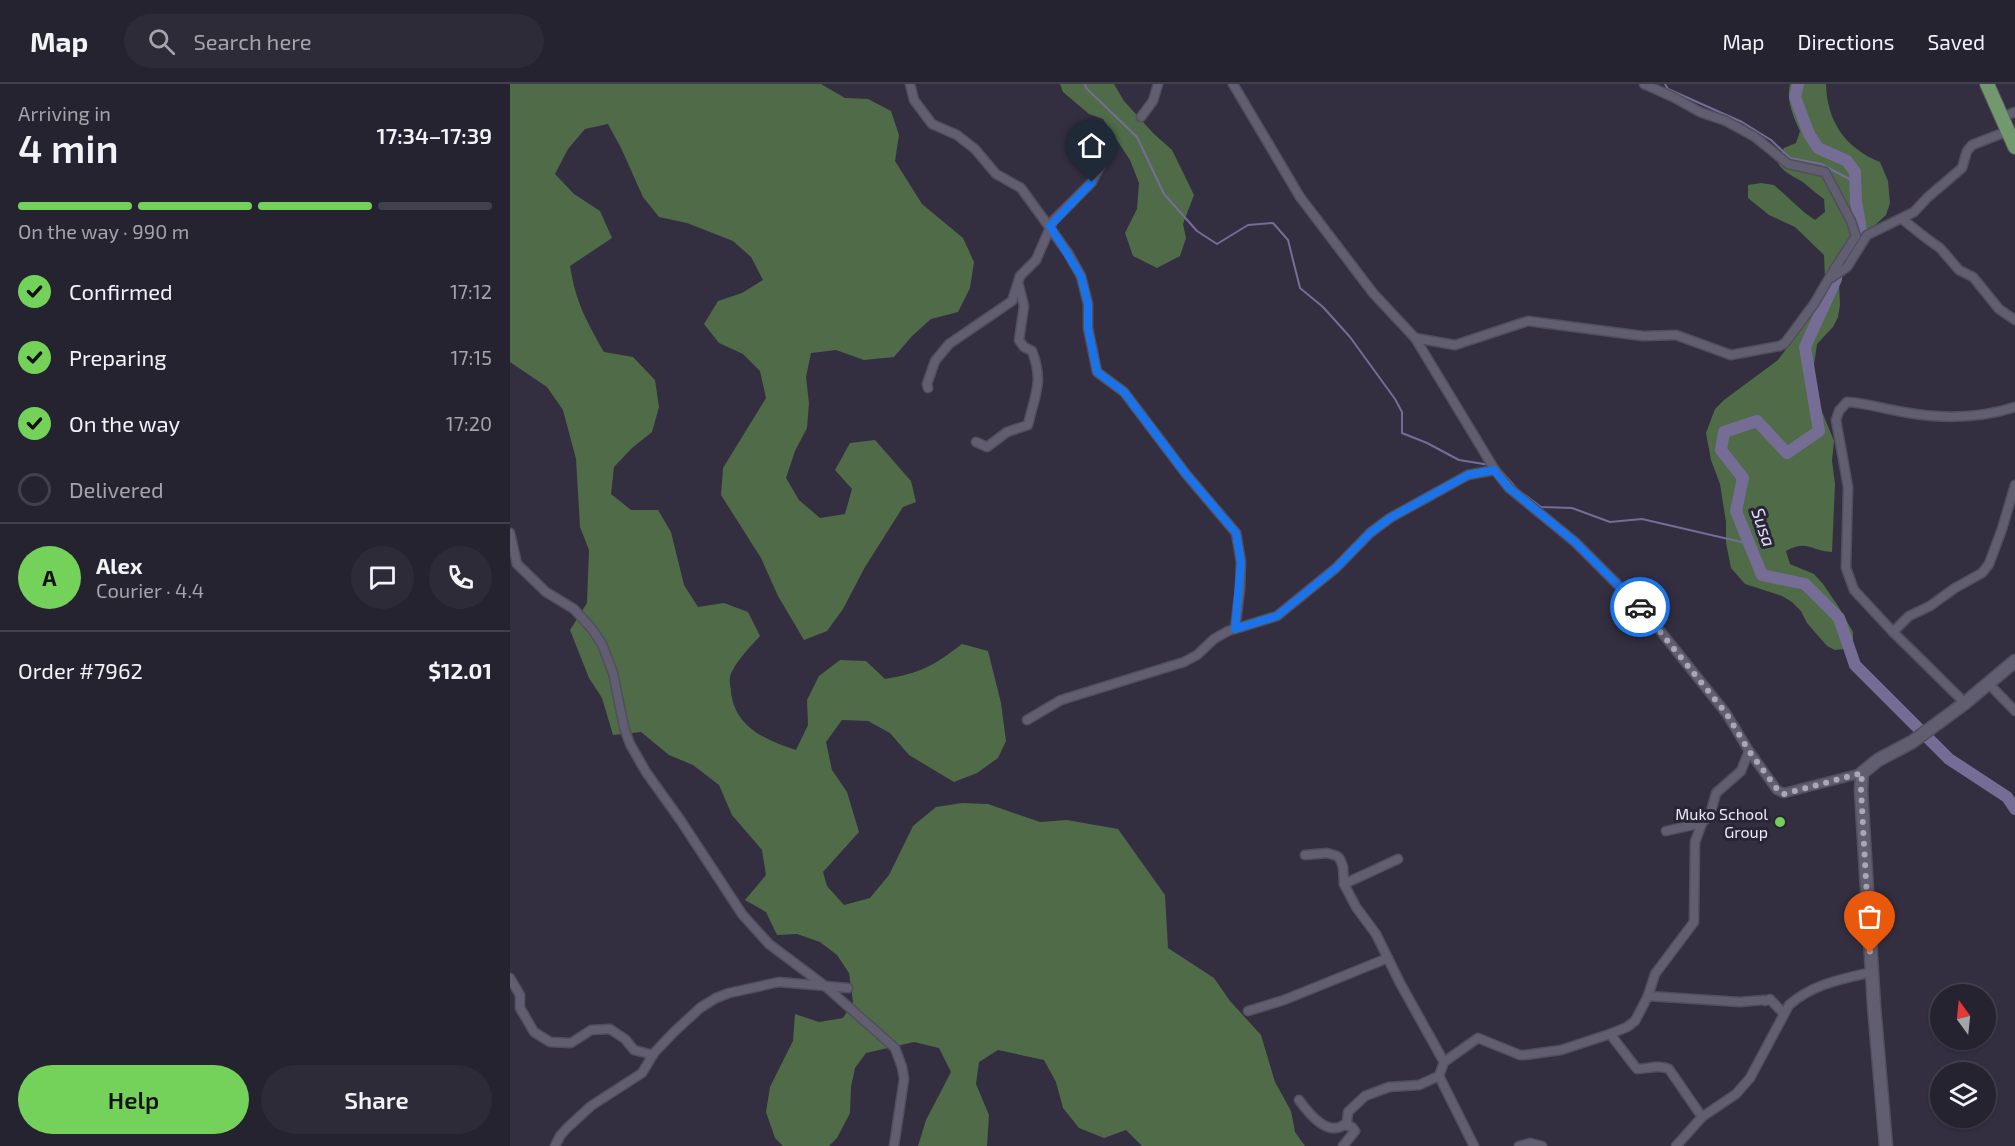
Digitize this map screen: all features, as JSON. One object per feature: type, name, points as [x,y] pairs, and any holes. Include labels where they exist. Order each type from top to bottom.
[{"type":"main road","points":[[1987,84],[2008,114],[2008,131],[2015,147]]},
{"type":"main road","points":[[1886,1146],[1872,972],[1861,790],[1862,773],[1878,760],[1912,742],[1965,703],[2015,661]]},
{"type":"street","points":[[910,84],[914,100],[932,124],[957,135],[975,149],[996,174],[1021,188],[1050,226],[1081,276],[1088,304],[1088,328],[1097,372],[1124,392],[1186,474],[1236,533],[1241,562],[1235,629]]},
{"type":"street","points":[[1141,117],[1153,101],[1158,84]]},
{"type":"street","points":[[1233,84],[1300,196],[1344,257],[1414,338],[1492,467],[1509,488],[1575,542],[1646,613],[1726,713],[1749,751],[1782,793],[1862,773]]},
{"type":"street","points":[[1414,338],[1455,345],[1528,321],[1643,336],[1676,335],[1731,355],[1780,346],[1785,343],[1814,304],[1856,236],[1851,221],[1825,172],[1788,164],[1755,137],[1726,121],[1700,112],[1644,84]]},
{"type":"street","points":[[1830,279],[1847,267],[1867,235],[1914,212],[1962,168],[1967,151],[1972,145],[2008,131]]},
{"type":"street","points":[[928,388],[927,384],[934,361],[949,344],[1011,301],[1020,276],[1036,260],[1050,226],[1092,182],[1105,157]]},
{"type":"street","points":[[1902,219],[1940,248],[1959,270],[1973,277],[1999,309],[2015,320]]},
{"type":"street","points":[[976,442],[987,447],[1007,432],[1028,425],[1040,381],[1032,351],[1024,347],[1019,340],[1024,306],[1018,283]]},
{"type":"street","points":[[1965,703],[1854,590],[1846,568],[1848,487],[1837,424],[1839,411],[1845,403],[1850,402],[1906,413],[1968,417],[1997,413],[2015,407]]},
{"type":"street","points":[[1027,720],[1061,700],[1184,662],[1197,656],[1214,639],[1235,629],[1277,616],[1336,568],[1370,533],[1390,518],[1468,475],[1492,467]]},
{"type":"street","points":[[1893,632],[1909,616],[1930,606],[1955,588],[1982,573],[1989,564],[2015,485]]},
{"type":"street","points":[[510,533],[517,564],[546,592],[574,609],[602,644],[612,673],[624,728],[630,744],[646,772],[753,928],[769,944],[825,986],[895,1048],[904,1078],[894,1146]]},
{"type":"street","points":[[1988,684],[2015,711]]},
{"type":"street","points":[[1474,1146],[1439,1076],[1444,1062],[1478,1038],[1525,1055],[1560,1050],[1632,1025],[1648,996],[1655,974],[1694,922],[1695,842],[1702,823],[1710,815],[1716,793],[1741,771],[1749,751]]},
{"type":"street","points":[[1666,831],[1702,823]]},
{"type":"street","points":[[1305,855],[1322,852],[1339,857],[1343,867],[1344,884],[1361,916],[1376,934],[1444,1062]]},
{"type":"street","points":[[1344,884],[1398,859]]},
{"type":"street","points":[[1248,1011],[1284,1000],[1388,958]]},
{"type":"street","points":[[1676,1146],[1702,1118],[1726,1102],[1750,1078],[1789,1005],[1799,996],[1819,985],[1872,972]]},
{"type":"street","points":[[510,978],[520,995],[520,1008],[534,1032],[550,1042],[571,1043],[591,1030],[610,1029],[625,1039],[634,1050],[653,1055]]},
{"type":"street","points":[[555,1146],[566,1129],[591,1106],[642,1073],[653,1055],[674,1032],[700,1008],[721,996],[779,982],[848,988]]},
{"type":"street","points":[[1648,996],[1740,1002],[1770,999],[1784,1014]]},
{"type":"street","points":[[1610,1034],[1636,1069],[1653,1067],[1669,1069],[1702,1118]]},
{"type":"street","points":[[1344,1125],[1347,1122],[1348,1112],[1365,1095],[1389,1087],[1418,1085],[1439,1076]]},
{"type":"street","points":[[1299,1100],[1321,1124],[1330,1127],[1344,1125],[1352,1127],[1355,1131],[1343,1146]]},
{"type":"street","points":[[1520,1146],[1530,1143],[1542,1146]]},
{"type":"green space","points":[[510,84],[821,84],[845,98],[868,99],[891,111],[899,135],[895,161],[922,204],[963,238],[974,262],[970,288],[958,312],[931,319],[894,357],[864,360],[836,350],[811,353],[806,377],[809,403],[807,428],[795,451],[786,478],[799,500],[820,518],[845,514],[852,489],[835,470],[850,443],[875,440],[911,481],[916,502],[903,507],[865,567],[843,609],[827,631],[804,640],[778,596],[761,558],[721,495],[723,468],[766,398],[760,371],[743,354],[719,343],[704,324],[718,301],[742,293],[763,280],[751,257],[733,241],[687,223],[659,217],[643,197],[608,124],[585,129],[568,149],[555,174],[574,194],[600,211],[612,238],[570,266],[575,291],[587,320],[604,352],[633,357],[655,380],[659,407],[652,432],[614,467],[611,494],[631,510],[658,510],[671,532],[684,585],[698,607],[724,603],[748,612],[760,636],[734,667],[730,679],[731,692],[738,714],[745,723],[773,742],[796,750],[808,725],[807,700],[819,676],[840,660],[866,661],[885,679],[926,668],[962,644],[988,651],[1001,703],[1006,741],[998,758],[977,773],[954,782],[909,755],[890,733],[868,721],[842,720],[826,742],[832,770],[847,792],[859,832],[823,872],[827,886],[844,905],[870,898],[889,875],[913,826],[936,807],[962,803],[988,804],[1040,822],[1067,820],[1118,829],[1165,895],[1168,948],[1214,978],[1230,1001],[1261,1035],[1275,1082],[1291,1111],[1295,1132],[1305,1146],[1142,1146],[1126,1130],[1104,1138],[1079,1128],[1063,1108],[1056,1082],[1044,1060],[998,1050],[979,1062],[976,1084],[989,1115],[987,1146],[918,1146],[926,1120],[951,1072],[939,1048],[914,1042],[866,1053],[855,1068],[851,1087],[850,1113],[837,1138],[829,1146],[783,1146],[775,1138],[766,1112],[770,1087],[793,1041],[795,1014],[819,1022],[843,1018],[853,1002],[849,973],[837,955],[820,942],[797,934],[777,935],[766,912],[745,900],[766,875],[762,850],[732,815],[719,785],[693,765],[669,755],[641,732],[613,735],[602,698],[589,678],[570,630],[587,603],[589,550],[580,527],[576,459],[563,410],[547,387],[510,362]]},
{"type":"green space","points":[[1060,84],[1114,84],[1124,101],[1172,150],[1194,195],[1183,224],[1186,238],[1180,256],[1157,268],[1133,256],[1125,233],[1137,209],[1139,183],[1130,160],[1103,119],[1089,114],[1063,92]]},
{"type":"green space","points":[[1790,84],[1826,84],[1830,110],[1840,132],[1857,149],[1880,162],[1888,181],[1890,203],[1886,215],[1873,227],[1839,283],[1838,317],[1833,327],[1817,344],[1813,372],[1821,409],[1834,441],[1832,552],[1804,546],[1786,551],[1790,564],[1814,574],[1823,584],[1853,632],[1853,648],[1835,650],[1827,646],[1792,602],[1782,596],[1745,584],[1731,568],[1720,484],[1711,460],[1706,433],[1715,409],[1778,360],[1800,330],[1825,277],[1824,255],[1795,227],[1769,215],[1748,198],[1748,185],[1761,183],[1774,185],[1815,220],[1825,212],[1824,199],[1785,171],[1777,161],[1784,148],[1796,143],[1800,131],[1790,102]]},
{"type":"waterway","points":[[1085,84],[1086,88],[1137,137],[1164,194],[1197,231],[1217,244],[1248,225],[1273,223],[1288,240],[1300,288],[1323,307],[1350,337],[1395,399],[1402,412],[1402,433],[1459,460],[1490,465]]},
{"type":"waterway","points":[[1665,84],[1668,89],[1742,122],[1771,140],[1790,158],[1821,164],[1855,182]]},
{"type":"waterway","name":"Susa","points":[[1798,84],[1795,97],[1809,134],[1818,148],[1847,161],[1855,172],[1856,201],[1862,236],[1852,255],[1836,271],[1836,279],[1805,347],[1819,431],[1787,453],[1757,421],[1724,432],[1721,450],[1743,478],[1736,511],[1762,575],[1805,584],[1839,618],[1855,665],[1949,759],[2007,797],[2015,809]]},
{"type":"waterway","points":[[1502,472],[1517,489],[1541,507],[1572,508],[1610,522],[1642,519],[1750,544]]},
{"type":"way so far","points":[[1640,607],[1726,713],[1749,751],[1780,793],[1784,794],[1862,773],[1870,953]]},
{"type":"place","name":"Muko School Group","points":[[1780,822]]},
{"type":"route","points":[[1092,182],[1050,226],[1081,276],[1088,304],[1088,328],[1097,372],[1124,392],[1186,474],[1236,533],[1241,562],[1235,629],[1277,616],[1336,568],[1370,533],[1390,518],[1468,475],[1494,470],[1509,488],[1575,542],[1640,607]]}]
